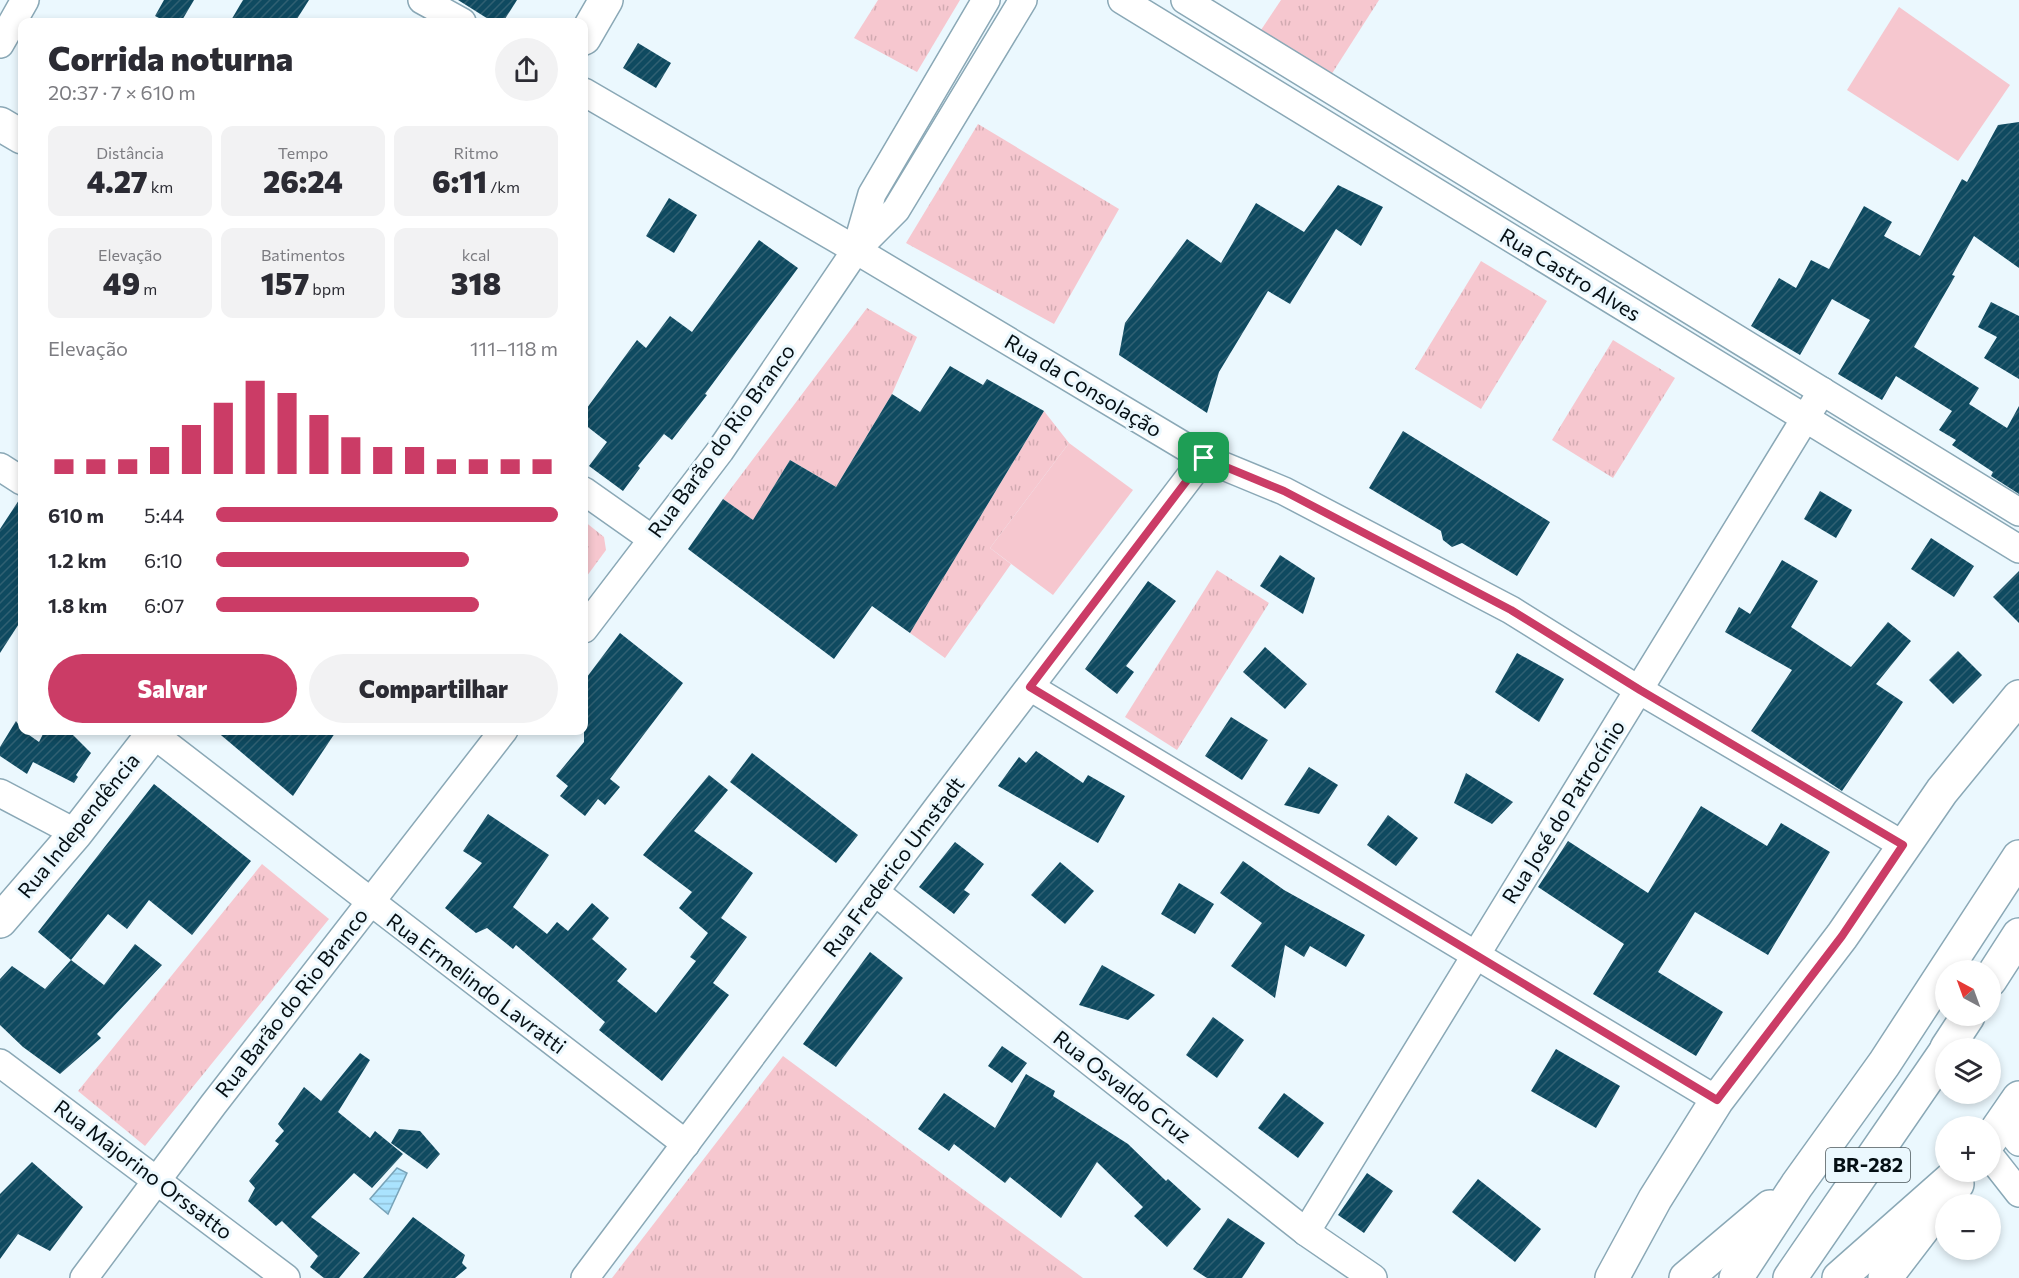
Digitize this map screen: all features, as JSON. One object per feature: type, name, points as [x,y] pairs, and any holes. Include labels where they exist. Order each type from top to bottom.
[{"type":"main road","points":[[588,31],[606,0]]},
{"type":"main road","points":[[0,124],[18,135]]},
{"type":"main road","points":[[1612,1278],[1655,1199],[1717,1100],[1842,936],[1942,791],[2019,697]]},
{"type":"main road","name":"Rua Independência","points":[[0,921],[76,833],[153,735]]},
{"type":"main road","name":"BR-282","points":[[1736,1278],[1797,1185],[1884,1064],[2019,857]]},
{"type":"main road","points":[[2001,963],[2019,935]]},
{"type":"main road","name":"BR-282","points":[[1790,1278],[1935,1066]]},
{"type":"main road","points":[[1839,1278],[1948,1182]]},
{"type":"main road","points":[[1885,1278],[1959,1182]]},
{"type":"main road","points":[[1686,1278],[1797,1185]]},
{"type":"street","points":[[0,44],[25,0]]},
{"type":"street","points":[[422,0],[455,18]]},
{"type":"street","name":"Rua Barão do Rio Branco","points":[[856,250],[872,194],[986,0]]},
{"type":"street","name":"Rua Barão do Rio Branco","points":[[588,624],[720,451],[856,250],[896,210],[1023,0]]},
{"type":"street","name":"Rua Castro Alves","points":[[1122,0],[2008,542]]},
{"type":"street","points":[[1178,35],[1190,3]]},
{"type":"street","name":"Rua Castro Alves","points":[[1190,3],[2015,509]]},
{"type":"street","points":[[1272,93],[1290,64]]},
{"type":"street","points":[[945,69],[971,84]]},
{"type":"street","name":"Rua da Consolação","points":[[588,94],[856,250],[1204,458],[1284,491],[1501,604],[1640,690],[1903,845]]},
{"type":"street","points":[[1380,159],[1398,130]]},
{"type":"street","points":[[1551,264],[1567,234]]},
{"type":"street","points":[[1664,332],[1680,304]]},
{"type":"street","name":"Rua José do Patrocínio","points":[[1306,1232],[1822,391]]},
{"type":"street","points":[[1911,483],[1926,455]]},
{"type":"street","name":"Rua Frederico Umstadt","points":[[585,1278],[1204,458]]},
{"type":"street","points":[[0,467],[18,478]]},
{"type":"street","points":[[588,494],[652,538]]},
{"type":"street","points":[[2008,542],[2015,509]]},
{"type":"street","points":[[1030,687],[1717,1100]]},
{"type":"street","name":"Rua Ermelindo Lavratti","points":[[159,735],[369,902],[686,1144]]},
{"type":"street","name":"Rua Barão do Rio Branco","points":[[84,1278],[156,1179],[500,735]]},
{"type":"street","points":[[0,793],[76,833]]},
{"type":"street","name":"Rua Osvaldo Cruz","points":[[875,892],[1306,1232],[1373,1278]]},
{"type":"street","name":"Rua Majorino Orssatto","points":[[0,1063],[286,1278]]},
{"type":"street","points":[[2001,1170],[2019,1193]]},
{"type":"green space","points":[[878,0],[960,0],[917,72],[854,38]]},
{"type":"green space","points":[[1281,0],[1379,0],[1331,75],[1261,30]]},
{"type":"green space","points":[[1899,7],[2010,85],[1958,161],[1847,90]]},
{"type":"green space","points":[[978,124],[1119,209],[1054,324],[906,243]]},
{"type":"green space","points":[[1481,261],[1547,301],[1481,409],[1415,369]]},
{"type":"green space","points":[[867,308],[917,337],[892,394],[836,487],[790,460],[765,501],[791,548],[723,499]]},
{"type":"green space","points":[[1613,340],[1675,378],[1613,478],[1552,440]]},
{"type":"green space","points":[[1044,411],[1069,443],[990,548],[1011,564],[945,658],[910,633]]},
{"type":"green space","points":[[1069,443],[1133,490],[1053,595],[990,548]]},
{"type":"green space","points":[[588,524],[604,537],[606,550],[588,575]]},
{"type":"green space","points":[[1217,570],[1269,603],[1177,750],[1125,717]]},
{"type":"green space","points":[[262,864],[329,919],[145,1146],[78,1091]]},
{"type":"green space","points":[[783,1056],[1083,1278],[612,1278]]},
{"type":"water","points":[[397,1168],[407,1173],[388,1214],[370,1199]]},
{"type":"building","points":[[164,0],[194,0],[183,18],[155,16]]},
{"type":"building","points":[[243,0],[309,0],[298,18],[232,18]]},
{"type":"building","points":[[458,0],[517,0],[506,18],[487,18]]},
{"type":"building","points":[[638,43],[671,63],[656,88],[623,68]]},
{"type":"building","points":[[2019,122],[2019,268],[1974,236],[1952,275],[1955,276],[1914,347],[1979,388],[1969,404],[2007,428],[2019,406],[2019,494],[1991,476],[1993,472],[1952,445],[1956,440],[1939,430],[1952,411],[1896,376],[1882,400],[1838,374],[1870,320],[1832,299],[1800,355],[1751,326],[1779,278],[1796,288],[1811,260],[1829,269],[1864,206],[1892,222],[1884,236],[1920,256],[1962,179],[1967,182],[1998,125]]},
{"type":"building","points":[[1338,185],[1383,207],[1361,246],[1336,229],[1290,304],[1268,291],[1219,372],[1207,413],[1119,355],[1125,323],[1187,239],[1221,263],[1256,203],[1304,232]]},
{"type":"building","points":[[669,198],[697,215],[674,253],[646,236]]},
{"type":"building","points":[[759,240],[798,268],[672,440],[664,434],[638,466],[640,468],[623,491],[589,466],[607,442],[588,427],[588,407],[637,340],[646,348],[670,316],[692,332]]},
{"type":"building","points":[[1991,302],[2019,316],[2019,379],[1984,358],[1997,337],[1978,327]]},
{"type":"building","points":[[950,366],[983,385],[987,379],[1044,411],[910,633],[872,606],[834,659],[688,549],[723,499],[753,520],[790,460],[836,487],[892,394],[920,412]]},
{"type":"building","points":[[1403,431],[1550,522],[1517,576],[1462,543],[1452,547],[1443,540],[1441,531],[1369,488]]},
{"type":"building","points":[[1820,491],[1852,510],[1836,538],[1804,519]]},
{"type":"building","points":[[18,502],[18,625],[0,653],[0,529]]},
{"type":"building","points":[[1931,538],[1974,566],[1954,597],[1911,569]]},
{"type":"building","points":[[1280,555],[1315,578],[1303,614],[1260,586]]},
{"type":"building","points":[[1782,560],[1818,581],[1791,627],[1851,667],[1888,622],[1911,641],[1876,684],[1903,702],[1842,791],[1751,731],[1792,670],[1725,632],[1739,607],[1750,614]]},
{"type":"building","points":[[2019,571],[2019,623],[1993,597]]},
{"type":"building","points":[[1148,581],[1176,601],[1126,666],[1134,672],[1117,694],[1085,669]]},
{"type":"building","points":[[620,633],[683,683],[610,779],[620,787],[605,805],[598,799],[585,816],[560,796],[568,786],[556,776],[584,742],[584,735],[588,735],[588,676]]},
{"type":"building","points":[[1265,647],[1307,684],[1285,709],[1243,672]]},
{"type":"building","points":[[1958,651],[1982,675],[1953,704],[1929,680]]},
{"type":"building","points":[[1517,653],[1564,679],[1539,722],[1495,692]]},
{"type":"building","points":[[1231,717],[1268,740],[1242,780],[1205,756]]},
{"type":"building","points":[[16,721],[18,735],[29,735],[39,742],[42,735],[73,735],[91,753],[76,775],[78,777],[74,783],[33,762],[27,774],[0,756],[0,747]]},
{"type":"building","points":[[221,735],[334,735],[293,796]]},
{"type":"building","points":[[1036,751],[1083,783],[1088,775],[1125,796],[1098,843],[998,786],[1019,757],[1026,763]]},
{"type":"building","points":[[752,753],[858,835],[836,863],[730,782]]},
{"type":"building","points":[[1309,767],[1338,785],[1319,814],[1284,805]]},
{"type":"building","points":[[1466,773],[1513,802],[1492,824],[1454,803]]},
{"type":"building","points":[[709,775],[728,790],[694,831],[753,873],[721,918],[747,937],[713,983],[729,995],[662,1081],[599,1030],[605,1022],[516,945],[513,949],[487,928],[476,933],[445,908],[482,863],[463,851],[488,814],[549,855],[513,907],[547,934],[557,922],[568,931],[592,903],[609,918],[592,939],[627,969],[617,981],[656,1013],[696,961],[690,957],[708,933],[679,908],[692,892],[643,855]]},
{"type":"building","points":[[154,784],[251,861],[192,935],[149,900],[127,929],[108,914],[71,960],[38,932]]},
{"type":"building","points":[[1701,806],[1767,846],[1781,823],[1830,852],[1768,955],[1695,912],[1658,972],[1723,1012],[1696,1056],[1593,994],[1624,944],[1538,887],[1568,841],[1648,893]]},
{"type":"building","points":[[1388,815],[1418,838],[1396,866],[1367,845]]},
{"type":"building","points":[[955,842],[984,864],[964,890],[970,894],[954,914],[919,887]]},
{"type":"building","points":[[1243,861],[1284,890],[1365,935],[1346,967],[1310,946],[1304,957],[1285,945],[1275,998],[1231,966],[1262,923],[1220,893]]},
{"type":"building","points":[[1060,862],[1094,891],[1065,924],[1031,895]]},
{"type":"building","points":[[1179,883],[1214,904],[1195,934],[1161,914]]},
{"type":"building","points":[[135,944],[162,965],[97,1034],[101,1038],[60,1074],[23,1047],[0,1025],[0,979],[12,966],[45,989],[71,960],[104,985]]},
{"type":"building","points":[[870,952],[903,978],[836,1067],[803,1044]]},
{"type":"building","points":[[1102,965],[1155,995],[1128,1020],[1079,1005]]},
{"type":"building","points":[[1213,1017],[1244,1040],[1217,1078],[1186,1055]]},
{"type":"building","points":[[1002,1046],[1027,1063],[1012,1083],[988,1066]]},
{"type":"building","points":[[1556,1049],[1620,1086],[1596,1128],[1531,1091]]},
{"type":"building","points":[[360,1053],[370,1060],[338,1112],[370,1138],[375,1131],[403,1154],[372,1188],[354,1173],[311,1217],[360,1253],[339,1278],[324,1278],[310,1267],[318,1256],[282,1221],[276,1226],[248,1201],[255,1188],[249,1181],[279,1144],[275,1141],[284,1131],[278,1124],[304,1087],[321,1101]]},
{"type":"building","points":[[1026,1074],[1055,1091],[1053,1096],[1128,1144],[1166,1181],[1168,1179],[1201,1209],[1167,1247],[1134,1216],[1143,1207],[1097,1162],[1061,1218],[1010,1177],[1005,1183],[954,1144],[949,1151],[918,1129],[944,1093],[995,1128]]},
{"type":"building","points":[[1284,1093],[1324,1123],[1298,1158],[1258,1128]]},
{"type":"building","points":[[399,1129],[420,1131],[440,1154],[427,1169],[391,1143]]},
{"type":"building","points":[[32,1162],[83,1207],[50,1251],[18,1234],[0,1259],[0,1194]]},
{"type":"building","points":[[1367,1173],[1393,1191],[1364,1233],[1338,1215]]},
{"type":"building","points":[[1478,1179],[1541,1229],[1515,1262],[1452,1212]]},
{"type":"building","points":[[413,1217],[465,1255],[462,1263],[467,1268],[455,1278],[363,1278]]},
{"type":"building","points":[[1228,1218],[1265,1243],[1242,1278],[1207,1278],[1193,1269]]},
{"type":"route","points":[[1204,458],[1284,491],[1511,610],[1640,690],[1903,845],[1842,936],[1717,1100],[1030,687],[1204,458]]}]
